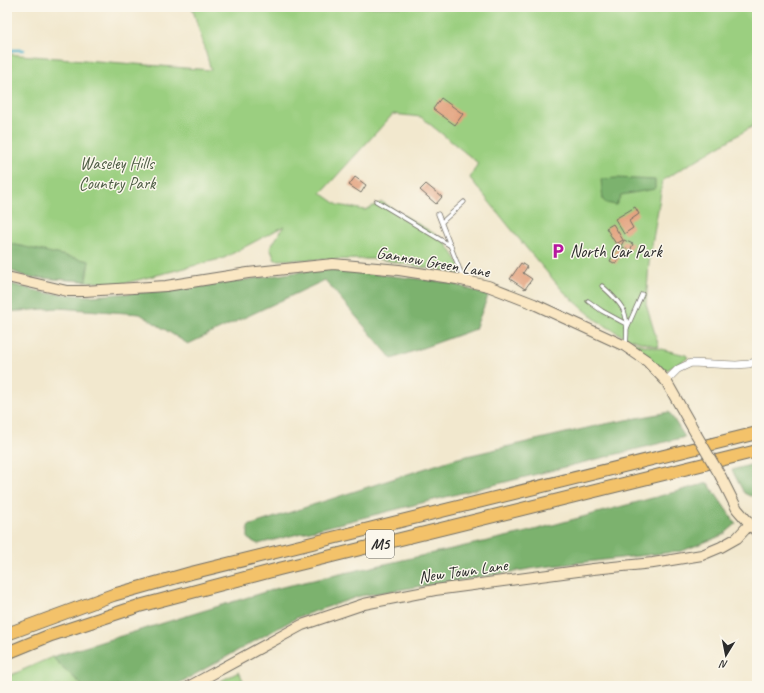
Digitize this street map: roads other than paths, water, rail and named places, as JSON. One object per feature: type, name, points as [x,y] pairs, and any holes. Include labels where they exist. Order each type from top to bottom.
[{"type":"highway","name":"M5","points":[[7,634],[113,595],[191,573],[757,433]]},
{"type":"highway","name":"M5","points":[[7,653],[51,635],[139,606],[757,451]]},
{"type":"street","name":"Gannow Green Lane","points":[[7,277],[61,290],[84,291],[166,286],[248,273],[333,264],[399,270],[488,286],[534,304],[625,346],[647,361],[666,380],[721,476],[737,509],[753,528]]},
{"type":"street","points":[[666,380],[678,369],[691,363],[736,365],[749,364],[757,361]]},
{"type":"street","name":"New Town Lane","points":[[190,686],[302,625],[364,604],[435,590],[593,569],[652,563],[702,555],[721,548],[753,528]]},
{"type":"lane","points":[[376,202],[451,246]]},
{"type":"lane","points":[[442,222],[464,202]]},
{"type":"lane","points":[[438,214],[464,281]]},
{"type":"lane","points":[[602,286],[616,297],[626,313],[627,326],[625,346]]},
{"type":"lane","points":[[627,326],[642,294]]},
{"type":"lane","points":[[588,301],[627,326]]},
{"type":"waterway","points":[[7,52],[13,50],[24,50]]},
{"type":"place","name":"North Car Park","points":[[558,251]]},
{"type":"park label","name":"Waseley Hills Country Park","points":[[117,173]]}]
